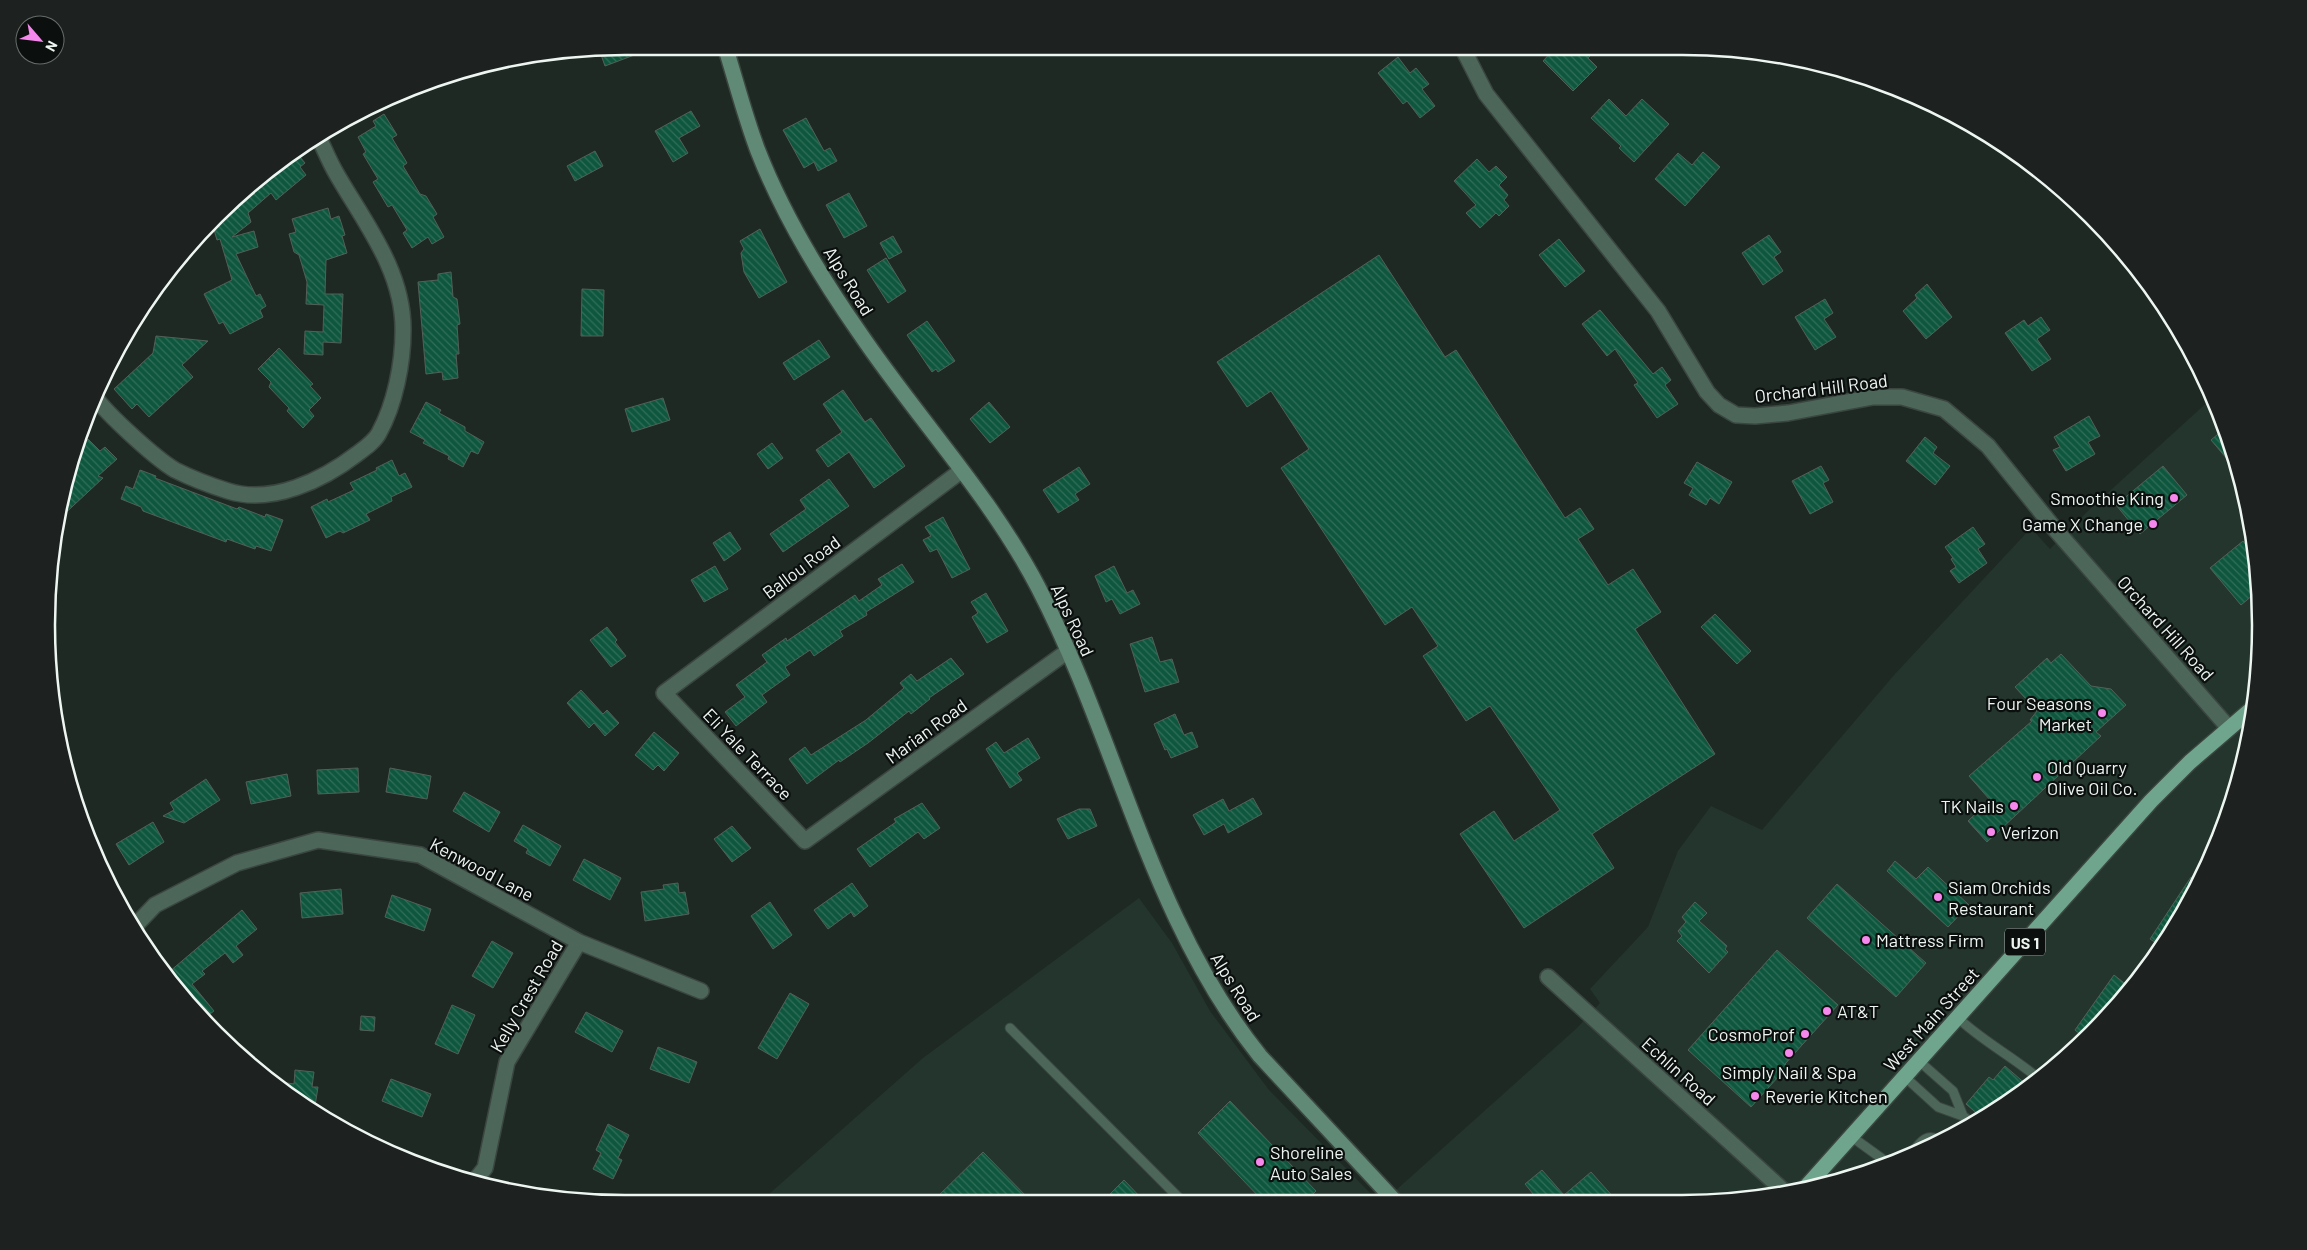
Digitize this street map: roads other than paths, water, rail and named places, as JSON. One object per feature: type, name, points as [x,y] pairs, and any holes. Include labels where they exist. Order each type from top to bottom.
[{"type":"main road","name":"West Main Street","points":[[1816,1179],[1957,1017],[2151,801],[2228,727],[2245,714]]},
{"type":"street","name":"Alps Road","points":[[728,55],[756,147],[791,222],[858,332],[1003,528],[1024,561],[1068,651],[1154,867],[1206,978],[1240,1031],[1260,1056],[1389,1195]]},
{"type":"street","name":"Orchard Hill Road","points":[[1466,55],[1486,94],[1658,311],[1707,392],[1719,405],[1736,414],[1755,416],[1788,413],[1873,397],[1902,397],[1944,409],[1988,446],[2054,528],[2228,727]]},
{"type":"street","points":[[99,404],[175,470],[236,492],[251,494],[273,493],[320,478],[342,466],[378,435],[395,388],[398,373],[403,330],[401,306],[391,272],[379,243],[335,172],[321,143]]},
{"type":"street","name":"Ballou Road","points":[[664,693],[961,471]]},
{"type":"street","name":"Marian Road","points":[[806,841],[1068,651]]},
{"type":"street","name":"Eli Yale Terrace","points":[[664,693],[806,841]]},
{"type":"street","name":"Kenwood Lane","points":[[139,922],[155,905],[238,862],[318,840],[420,855],[579,942],[701,992]]},
{"type":"street","name":"Kelly Crest Road","points":[[478,1176],[485,1168],[507,1062],[579,942]]},
{"type":"street","name":"Echlin Road","points":[[1548,977],[1779,1186]]},
{"type":"lane","points":[[1957,1017],[1976,1035],[2033,1074]]},
{"type":"lane","points":[[1010,1028],[1176,1195]]},
{"type":"lane","points":[[1919,1061],[1953,1091],[1963,1116]]},
{"type":"lane","points":[[1905,1077],[1938,1107],[1967,1119]]},
{"type":"lane","points":[[1852,1137],[1882,1159]]},
{"type":"lane","points":[[1921,1142],[1924,1139],[1932,1137]]},
{"type":"place","name":"Smoothie King","points":[[2174,498]]},
{"type":"place","name":"Game X Change","points":[[2153,524]]},
{"type":"place","name":"Four Seasons Market","points":[[2102,713]]},
{"type":"place","name":"Old Quarry Olive Oil Co.","points":[[2037,777]]},
{"type":"place","name":"TK Nails","points":[[2014,806]]},
{"type":"place","name":"Verizon","points":[[1991,832]]},
{"type":"place","name":"Siam Orchids Restaurant","points":[[1938,897]]},
{"type":"place","name":"Mattress Firm","points":[[1866,940]]},
{"type":"place","name":"AT&T","points":[[1827,1011]]},
{"type":"place","name":"CosmoProf","points":[[1805,1034]]},
{"type":"place","name":"Simply Nail & Spa","points":[[1789,1053]]},
{"type":"place","name":"Reverie Kitchen","points":[[1755,1096]]},
{"type":"place","name":"Shoreline Auto Sales","points":[[1260,1162]]}]
